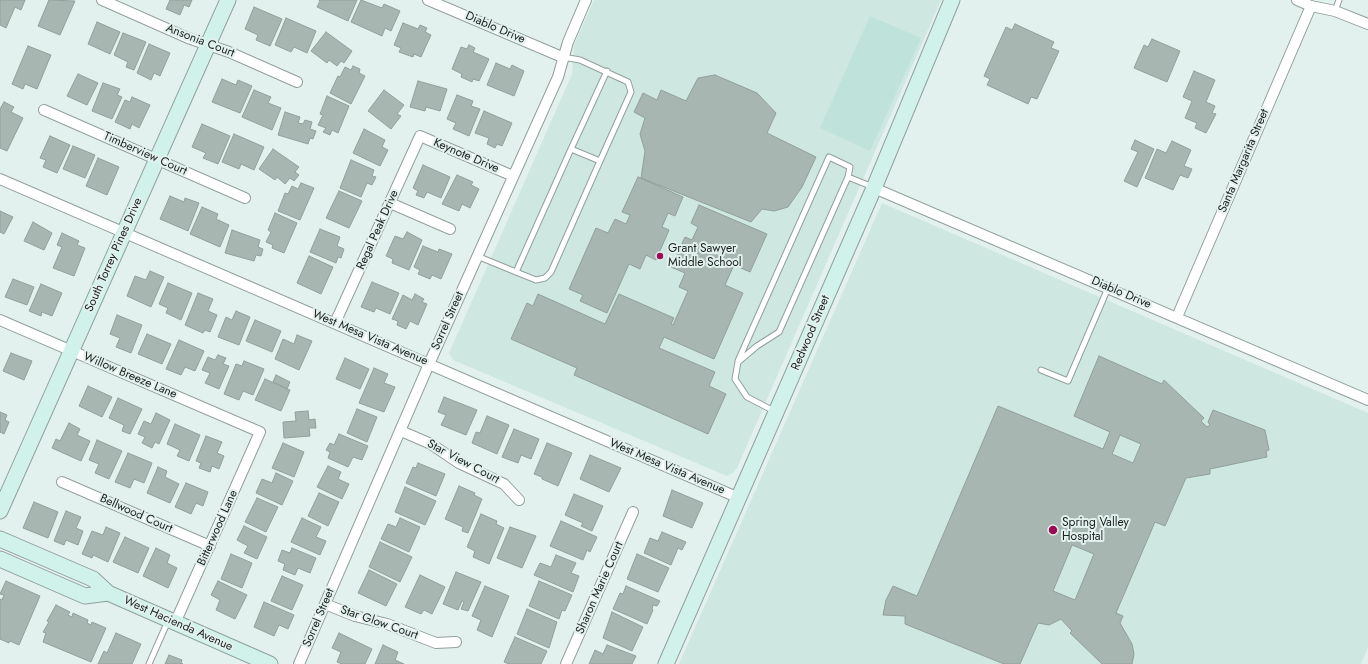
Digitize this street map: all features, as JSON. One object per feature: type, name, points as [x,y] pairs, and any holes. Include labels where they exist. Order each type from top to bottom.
[{"type":"main road","name":"South Torrey Pines Drive","points":[[0,511],[228,0]]},
{"type":"main road","name":"Redwood Street","points":[[666,664],[874,188],[952,0]]},
{"type":"main road","name":"West Hacienda Avenue","points":[[0,539],[93,579],[108,593],[270,664]]},
{"type":"main road","name":"West Hacienda Avenue","points":[[0,559],[85,596],[108,593]]},
{"type":"street","name":"Ansonia Court","points":[[102,0],[188,38],[297,82]]},
{"type":"street","name":"Diablo Drive","points":[[428,0],[562,57]]},
{"type":"street","name":"Sorrel Street","points":[[299,664],[429,364],[558,77],[562,57],[586,0]]},
{"type":"street","points":[[1297,0],[1311,6],[1335,11],[1368,24]]},
{"type":"street","name":"Santa Margarita Street","points":[[1177,317],[1311,6]]},
{"type":"street","name":"Timberview Court","points":[[44,110],[245,198]]},
{"type":"street","name":"Keynote Drive","points":[[420,136],[513,176]]},
{"type":"street","name":"Regal Peak Drive","points":[[336,323],[420,136]]},
{"type":"street","name":"West Mesa Vista Avenue","points":[[0,179],[739,498]]},
{"type":"street","name":"Diablo Drive","points":[[874,188],[1368,400]]},
{"type":"street","points":[[390,203],[450,229]]},
{"type":"street","name":"Willow Breeze Lane","points":[[0,320],[260,432]]},
{"type":"street","name":"Star View Court","points":[[401,431],[431,444],[459,462],[504,484],[519,500]]},
{"type":"street","name":"Bitterwood Lane","points":[[172,621],[210,546],[260,432]]},
{"type":"street","name":"Bellwood Court","points":[[62,482],[210,546]]},
{"type":"street","name":"Sharon Marie Court","points":[[566,664],[634,512]]},
{"type":"street","name":"Star Glow Court","points":[[325,604],[355,616],[387,624],[436,643],[456,642]]},
{"type":"lane","points":[[1335,11],[1339,0]]},
{"type":"lane","points":[[477,256],[539,280],[549,275],[631,92],[628,82],[607,71],[580,60],[562,57]]},
{"type":"lane","points":[[516,272],[607,71]]},
{"type":"lane","points":[[571,149],[600,161]]},
{"type":"lane","points":[[738,362],[757,346],[779,332],[848,177],[850,167],[829,157],[738,362],[735,379],[747,397],[777,412]]},
{"type":"lane","points":[[848,177],[874,188]]},
{"type":"lane","points":[[1041,370],[1068,381],[1108,288]]},
{"type":"lane","points":[[149,664],[172,621]]},
{"type":"shaded area","name":"Grant Sawyer Middle School","points":[[594,0],[941,0],[737,468],[733,473],[727,476],[453,360],[449,353],[572,74],[574,45]]},
{"type":"shaded area","points":[[870,16],[921,38],[870,151],[820,128]]},
{"type":"shaded area","name":"Spring Valley Hospital","points":[[882,203],[1368,413],[1368,647],[1361,664],[679,664]]},
{"type":"building","points":[[0,0],[25,0],[21,10],[15,7],[6,28],[0,25]]},
{"type":"building","points":[[49,0],[75,1],[60,35],[38,26]]},
{"type":"building","points":[[170,0],[192,0],[189,7],[184,5],[180,15],[166,9]]},
{"type":"building","points":[[319,0],[357,0],[348,21],[317,7],[320,1]]},
{"type":"building","points":[[361,0],[382,8],[384,4],[400,11],[391,31],[385,28],[382,36],[351,22]]},
{"type":"building","points":[[254,7],[282,19],[270,46],[256,40],[258,35],[245,29]]},
{"type":"building","points":[[286,18],[316,31],[307,53],[294,47],[291,52],[275,45]]},
{"type":"building","points":[[97,22],[120,32],[110,54],[88,44]]},
{"type":"building","points":[[403,23],[418,29],[420,25],[427,28],[425,32],[431,35],[421,57],[414,54],[413,57],[399,52],[401,48],[394,45]]},
{"type":"building","points":[[1015,24],[1054,42],[1051,48],[1059,51],[1037,99],[1031,97],[1028,104],[987,85],[990,79],[984,76],[1006,27],[1012,30]]},
{"type":"building","points":[[326,32],[352,51],[344,63],[341,61],[337,66],[329,60],[327,63],[311,51]]},
{"type":"building","points":[[123,33],[146,42],[134,70],[126,67],[128,62],[114,55]]},
{"type":"building","points":[[1152,39],[1180,51],[1167,82],[1134,68],[1144,45],[1148,47]]},
{"type":"building","points":[[149,44],[170,53],[160,76],[154,73],[151,80],[137,73]]},
{"type":"building","points":[[469,45],[475,48],[473,52],[489,59],[479,81],[473,79],[472,82],[461,77],[462,74],[452,69],[461,47],[467,49]]},
{"type":"building","points":[[28,46],[51,55],[37,89],[25,84],[23,89],[12,84]]},
{"type":"building","points":[[496,63],[510,69],[512,65],[524,71],[514,96],[487,85]]},
{"type":"building","points":[[353,66],[360,69],[359,73],[365,76],[351,104],[330,93],[338,76],[340,77],[345,67],[351,70]]},
{"type":"building","points":[[1194,71],[1215,80],[1206,102],[1215,106],[1212,113],[1216,114],[1206,133],[1195,128],[1197,123],[1185,118],[1192,101],[1183,97]]},
{"type":"building","points":[[78,74],[98,83],[87,105],[67,96]]},
{"type":"building","points":[[715,75],[757,93],[776,113],[767,133],[816,157],[802,187],[788,207],[774,211],[762,209],[751,222],[641,178],[645,151],[640,134],[645,118],[634,112],[643,93],[657,100],[661,90],[686,101],[698,78]]},
{"type":"building","points":[[222,79],[236,85],[238,80],[252,86],[240,113],[212,102]]},
{"type":"building","points":[[418,81],[447,89],[440,111],[426,107],[425,111],[410,107]]},
{"type":"building","points":[[103,83],[120,89],[117,95],[122,97],[112,119],[92,111]]},
{"type":"building","points":[[254,90],[271,97],[268,103],[281,108],[272,130],[242,117]]},
{"type":"building","points":[[384,90],[404,105],[397,114],[401,116],[391,129],[368,111]]},
{"type":"building","points":[[457,95],[473,101],[471,106],[480,109],[469,136],[453,129],[456,123],[447,119]]},
{"type":"building","points":[[327,96],[349,106],[338,133],[332,130],[330,135],[323,132],[326,128],[318,125],[323,115],[320,114]]},
{"type":"building","points":[[132,97],[150,105],[139,128],[132,124],[130,129],[115,122],[125,100],[130,102]]},
{"type":"building","points":[[4,102],[14,107],[11,112],[23,118],[7,151],[0,148],[0,109]]},
{"type":"building","points":[[484,111],[512,123],[502,146],[497,144],[495,148],[487,144],[489,138],[475,133]]},
{"type":"building","points":[[285,112],[300,117],[298,123],[303,124],[305,120],[312,122],[310,129],[316,131],[313,139],[310,138],[308,144],[278,135]]},
{"type":"building","points":[[202,124],[230,136],[218,164],[203,158],[206,153],[192,147]]},
{"type":"building","points":[[364,129],[385,140],[382,147],[388,150],[380,166],[353,153]]},
{"type":"building","points":[[234,134],[264,147],[254,170],[241,164],[239,169],[222,162]]},
{"type":"building","points":[[50,136],[70,145],[57,173],[43,167],[46,160],[40,158]]},
{"type":"building","points":[[1135,140],[1154,149],[1137,187],[1124,181],[1138,152],[1131,149]]},
{"type":"building","points":[[1172,141],[1191,150],[1184,166],[1192,169],[1188,178],[1180,175],[1173,190],[1145,178],[1157,149],[1166,153]]},
{"type":"building","points":[[73,146],[95,155],[85,178],[63,169]]},
{"type":"building","points":[[273,149],[299,167],[295,172],[299,175],[294,181],[290,178],[285,184],[277,177],[275,180],[259,169]]},
{"type":"building","points":[[98,158],[119,167],[107,195],[86,186]]},
{"type":"building","points":[[351,160],[374,170],[372,176],[376,177],[372,185],[367,183],[361,197],[340,188]]},
{"type":"building","points":[[423,165],[450,177],[441,198],[427,192],[424,198],[416,195],[418,191],[413,188]]},
{"type":"building","points":[[457,175],[473,182],[471,185],[479,189],[470,208],[462,204],[459,211],[442,204]]},
{"type":"building","points":[[638,177],[683,197],[675,216],[668,213],[662,227],[669,230],[656,260],[646,255],[640,269],[629,264],[607,313],[580,301],[583,295],[569,289],[596,228],[608,233],[615,219],[626,224],[630,215],[622,212]]},
{"type":"building","points":[[301,183],[314,188],[300,220],[278,211],[285,193],[288,194],[292,186],[298,189]]},
{"type":"building","points":[[339,191],[362,201],[349,228],[326,218]]},
{"type":"building","points":[[170,196],[184,202],[185,198],[199,203],[188,231],[160,219]]},
{"type":"building","points":[[699,205],[767,234],[750,272],[734,265],[725,285],[743,293],[714,359],[664,337],[659,348],[715,372],[709,386],[726,394],[708,434],[574,375],[577,368],[511,339],[527,303],[533,306],[538,294],[605,324],[619,294],[674,318],[671,324],[673,325],[688,291],[679,287],[685,273],[671,267],[685,237],[692,240],[698,227],[691,223]]},
{"type":"building","points":[[202,207],[218,214],[216,219],[229,225],[220,247],[190,234]]},
{"type":"building","points":[[0,211],[13,217],[4,234],[0,232]]},
{"type":"building","points":[[275,213],[297,223],[284,253],[272,248],[273,245],[266,242],[271,232],[268,230]]},
{"type":"building","points":[[33,222],[52,233],[44,250],[24,241]]},
{"type":"building","points":[[320,229],[340,237],[337,246],[344,249],[341,258],[338,257],[336,263],[310,252]]},
{"type":"building","points":[[232,230],[260,240],[258,247],[263,249],[261,256],[256,255],[254,261],[225,253]]},
{"type":"building","points":[[407,232],[422,240],[409,270],[392,263],[393,259],[386,256],[395,236],[403,239]]},
{"type":"building","points":[[62,233],[79,241],[77,245],[85,248],[74,276],[53,268],[62,247],[57,245]]},
{"type":"building","points":[[423,246],[438,252],[439,249],[452,254],[441,279],[432,275],[430,279],[418,274],[420,270],[414,267]]},
{"type":"building","points":[[309,256],[333,267],[321,294],[297,283]]},
{"type":"building","points":[[150,271],[164,277],[151,307],[127,296],[135,276],[146,280]]},
{"type":"building","points":[[13,279],[34,287],[27,305],[5,297]]},
{"type":"building","points":[[372,282],[399,293],[390,314],[376,308],[374,312],[361,307]]},
{"type":"building","points":[[168,283],[192,293],[181,320],[166,313],[168,308],[159,304]]},
{"type":"building","points":[[41,284],[62,293],[52,316],[42,312],[41,316],[29,311]]},
{"type":"building","points":[[198,293],[213,299],[208,311],[217,315],[210,332],[205,330],[203,333],[185,325]]},
{"type":"building","points":[[415,294],[424,299],[422,302],[427,304],[418,325],[410,321],[406,329],[397,325],[398,321],[392,319],[403,295],[412,300]]},
{"type":"building","points":[[236,311],[250,317],[239,345],[218,337],[226,317],[232,320]]},
{"type":"building","points":[[117,315],[142,325],[131,353],[116,347],[120,338],[110,334]]},
{"type":"building","points":[[255,320],[281,331],[272,352],[246,341]]},
{"type":"building","points":[[147,334],[171,344],[162,364],[138,354]]},
{"type":"building","points":[[297,335],[312,341],[299,370],[275,359],[283,339],[294,344]]},
{"type":"building","points":[[179,340],[204,351],[195,371],[185,367],[181,375],[166,369]]},
{"type":"building","points":[[11,353],[32,361],[24,380],[3,371]]},
{"type":"building","points":[[218,355],[226,358],[223,364],[229,366],[219,389],[205,383],[210,373],[202,370],[208,357],[215,360]]},
{"type":"building","points":[[1099,356],[1162,384],[1164,380],[1204,418],[1201,421],[1207,427],[1210,425],[1208,422],[1213,410],[1265,430],[1269,450],[1266,451],[1267,457],[1210,469],[1210,474],[1186,478],[1165,526],[1155,522],[1116,613],[1123,616],[1120,623],[1132,644],[1134,654],[1132,664],[1102,664],[1070,633],[1072,631],[1061,619],[1049,625],[1038,623],[1020,664],[1004,664],[905,624],[905,616],[883,615],[886,600],[893,586],[917,596],[998,406],[1103,449],[1110,432],[1074,416]],"holes":[[[1120,435],[1141,444],[1133,463],[1112,454]],[[1072,545],[1094,554],[1075,600],[1053,591]]]},
{"type":"building","points":[[345,358],[369,369],[360,389],[336,379]]},
{"type":"building","points":[[244,361],[264,369],[253,395],[243,391],[239,400],[224,394],[236,364],[242,366]]},
{"type":"building","points":[[374,368],[388,374],[384,383],[395,387],[384,412],[359,403]]},
{"type":"building","points":[[276,375],[290,382],[287,389],[273,382]]},
{"type":"building","points":[[265,379],[290,390],[281,411],[255,400]]},
{"type":"building","points":[[88,386],[112,397],[102,417],[79,406]]},
{"type":"building","points":[[444,397],[477,410],[466,435],[441,425],[446,415],[438,412]]},
{"type":"building","points":[[118,398],[142,409],[130,434],[122,431],[124,425],[109,418]]},
{"type":"building","points":[[357,409],[377,417],[367,442],[347,433]]},
{"type":"building","points":[[308,411],[309,420],[315,419],[316,428],[309,428],[310,436],[284,438],[283,422],[296,421],[295,412]]},
{"type":"building","points":[[0,412],[7,415],[5,420],[9,422],[4,434],[0,432]]},
{"type":"building","points":[[156,413],[170,420],[159,444],[155,442],[152,448],[142,443],[145,437],[138,434],[144,421],[151,424]]},
{"type":"building","points":[[487,416],[509,425],[497,454],[472,443],[476,432],[480,433]]},
{"type":"building","points":[[69,423],[80,429],[77,435],[90,441],[81,461],[52,448],[56,439],[60,441]]},
{"type":"building","points":[[175,424],[200,435],[189,461],[177,456],[180,450],[167,444]]},
{"type":"building","points":[[514,429],[539,439],[531,459],[521,455],[518,463],[502,457]]},
{"type":"building","points":[[339,434],[368,446],[362,460],[353,457],[348,467],[328,458],[330,452],[326,450],[330,443],[334,445]]},
{"type":"building","points":[[206,436],[222,442],[217,453],[224,456],[219,469],[212,466],[210,472],[199,468],[201,463],[196,461]]},
{"type":"building","points":[[97,440],[122,451],[109,479],[95,473],[99,464],[89,460]]},
{"type":"building","points":[[283,443],[304,452],[294,477],[272,468]]},
{"type":"building","points":[[547,443],[572,453],[558,486],[534,474]]},
{"type":"building","points":[[128,453],[152,463],[144,483],[134,479],[130,488],[115,482]]},
{"type":"building","points":[[590,455],[621,468],[609,492],[580,479]]},
{"type":"building","points":[[418,463],[445,474],[436,496],[406,483],[413,467],[416,468]]},
{"type":"building","points":[[328,466],[341,472],[338,479],[349,484],[342,499],[317,487]]},
{"type":"building","points":[[158,467],[167,471],[165,477],[179,484],[170,503],[147,493]]},
{"type":"building","points":[[276,473],[293,481],[282,505],[256,493],[262,479],[272,483]]},
{"type":"building","points":[[186,483],[208,492],[203,506],[196,503],[191,514],[175,507]]},
{"type":"building","points":[[459,486],[475,493],[474,495],[482,499],[468,533],[462,531],[463,527],[445,519]]},
{"type":"building","points":[[405,487],[436,501],[425,525],[395,512]]},
{"type":"building","points":[[672,490],[703,503],[692,528],[663,516]]},
{"type":"building","points":[[319,493],[339,502],[328,526],[308,516]]},
{"type":"building","points":[[574,494],[603,506],[592,531],[581,526],[583,523],[565,515]]},
{"type":"building","points":[[257,498],[278,507],[266,532],[245,522]]},
{"type":"building","points":[[34,502],[58,512],[48,538],[23,528]]},
{"type":"building","points":[[66,511],[81,517],[76,528],[83,531],[78,545],[66,540],[64,545],[54,541]]},
{"type":"building","points":[[481,514],[497,521],[496,524],[504,528],[489,564],[473,557],[475,551],[467,547]]},
{"type":"building","points":[[302,518],[321,527],[316,537],[326,541],[320,555],[291,542]]},
{"type":"building","points":[[400,518],[420,527],[409,552],[381,539],[388,524],[396,527]]},
{"type":"building","points":[[561,521],[597,537],[590,552],[587,550],[583,560],[550,546]]},
{"type":"building","points":[[244,526],[267,537],[257,559],[244,553],[248,546],[237,540]]},
{"type":"building","points":[[106,527],[120,533],[108,562],[93,555],[92,558],[82,554],[92,531],[103,535]]},
{"type":"building","points":[[510,527],[536,536],[522,568],[497,558]]},
{"type":"building","points":[[662,532],[686,542],[682,550],[678,548],[671,565],[644,553],[650,538],[658,541]]},
{"type":"building","points":[[125,537],[149,548],[138,573],[113,562]]},
{"type":"building","points":[[380,542],[412,557],[400,582],[369,567]]},
{"type":"building","points":[[156,548],[170,555],[167,563],[177,568],[168,588],[143,576]]},
{"type":"building","points":[[292,548],[316,558],[310,573],[298,568],[295,575],[283,570],[285,564],[278,561],[282,550],[290,553]]},
{"type":"building","points":[[231,554],[252,563],[242,588],[221,579]]},
{"type":"building","points":[[637,554],[669,568],[658,592],[627,579]]},
{"type":"building","points":[[556,555],[576,563],[571,573],[579,576],[573,592],[534,575],[540,563],[551,567]]},
{"type":"building","points":[[369,570],[397,584],[386,606],[358,593]]},
{"type":"building","points":[[456,572],[481,582],[468,611],[461,609],[464,602],[462,601],[458,610],[443,604]]},
{"type":"building","points":[[420,575],[445,587],[432,614],[424,610],[421,614],[405,607]]},
{"type":"building","points":[[282,576],[303,585],[292,610],[271,601]]},
{"type":"building","points":[[6,581],[40,596],[19,645],[0,639],[0,599],[2,600],[4,595],[0,594]]},
{"type":"building","points":[[218,581],[247,595],[235,619],[216,610],[220,600],[211,595]]},
{"type":"building","points":[[539,581],[572,595],[565,611],[562,610],[559,619],[529,606]]},
{"type":"building","points":[[485,586],[509,596],[492,637],[477,630],[481,620],[472,616]]},
{"type":"building","points":[[626,586],[660,601],[657,606],[653,605],[653,610],[647,624],[613,609],[620,593],[623,594]]},
{"type":"building","points":[[264,602],[294,615],[288,629],[279,625],[274,636],[254,627]]},
{"type":"building","points":[[56,605],[70,612],[68,615],[72,617],[73,613],[88,620],[87,623],[91,625],[92,622],[106,628],[91,662],[43,642],[46,633],[43,632]]},
{"type":"building","points":[[527,609],[557,622],[549,648],[517,634]]},
{"type":"building","points":[[612,612],[643,627],[632,651],[603,638]]},
{"type":"building","points":[[116,633],[141,644],[132,664],[98,664],[104,651],[107,653]]},
{"type":"building","points":[[339,633],[372,649],[365,664],[342,664],[337,662],[341,652],[332,648]]},
{"type":"building","points":[[515,637],[547,651],[541,664],[509,664],[504,662]]},
{"type":"building","points":[[383,645],[398,652],[395,660],[404,664],[375,664]]},
{"type":"building","points":[[607,645],[636,656],[632,664],[589,664],[595,650],[603,654]]},
{"type":"building","points":[[169,655],[182,660],[181,663],[183,664],[165,664]]},
{"type":"place","name":"Grant Sawyer Middle School","points":[[660,256]]},
{"type":"place","name":"Spring Valley Hospital","points":[[1053,530]]}]
